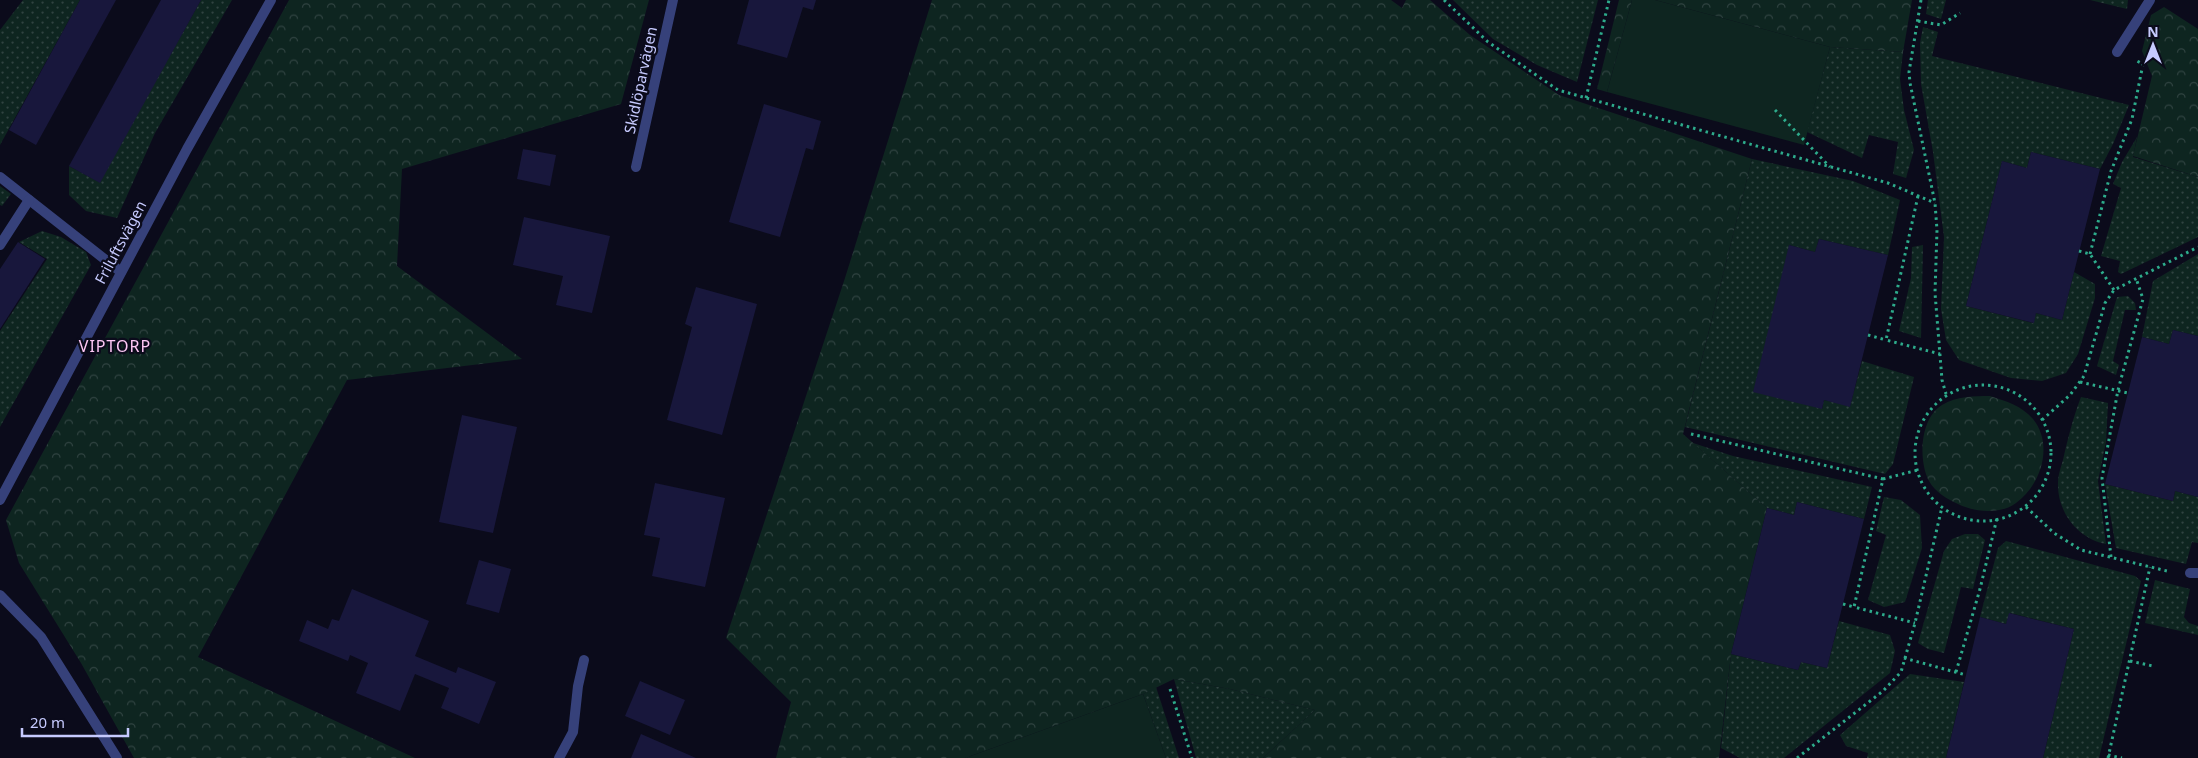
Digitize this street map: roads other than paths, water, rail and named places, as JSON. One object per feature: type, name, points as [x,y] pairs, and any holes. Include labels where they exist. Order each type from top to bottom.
[{"type":"street","name":"Friluftsvägen","points":[[0,500],[187,149],[271,0]]},
{"type":"street","name":"Skidlöparvägen","points":[[636,167],[673,0]]},
{"type":"street","points":[[2117,52],[2150,0]]},
{"type":"street","points":[[0,178],[121,272]]},
{"type":"street","points":[[0,245],[29,200]]},
{"type":"street","points":[[0,595],[41,637],[117,758]]},
{"type":"street","points":[[559,758],[573,732],[578,686],[584,660]]},
{"type":"district","name":"VIPTORP","points":[[115,346]]}]
